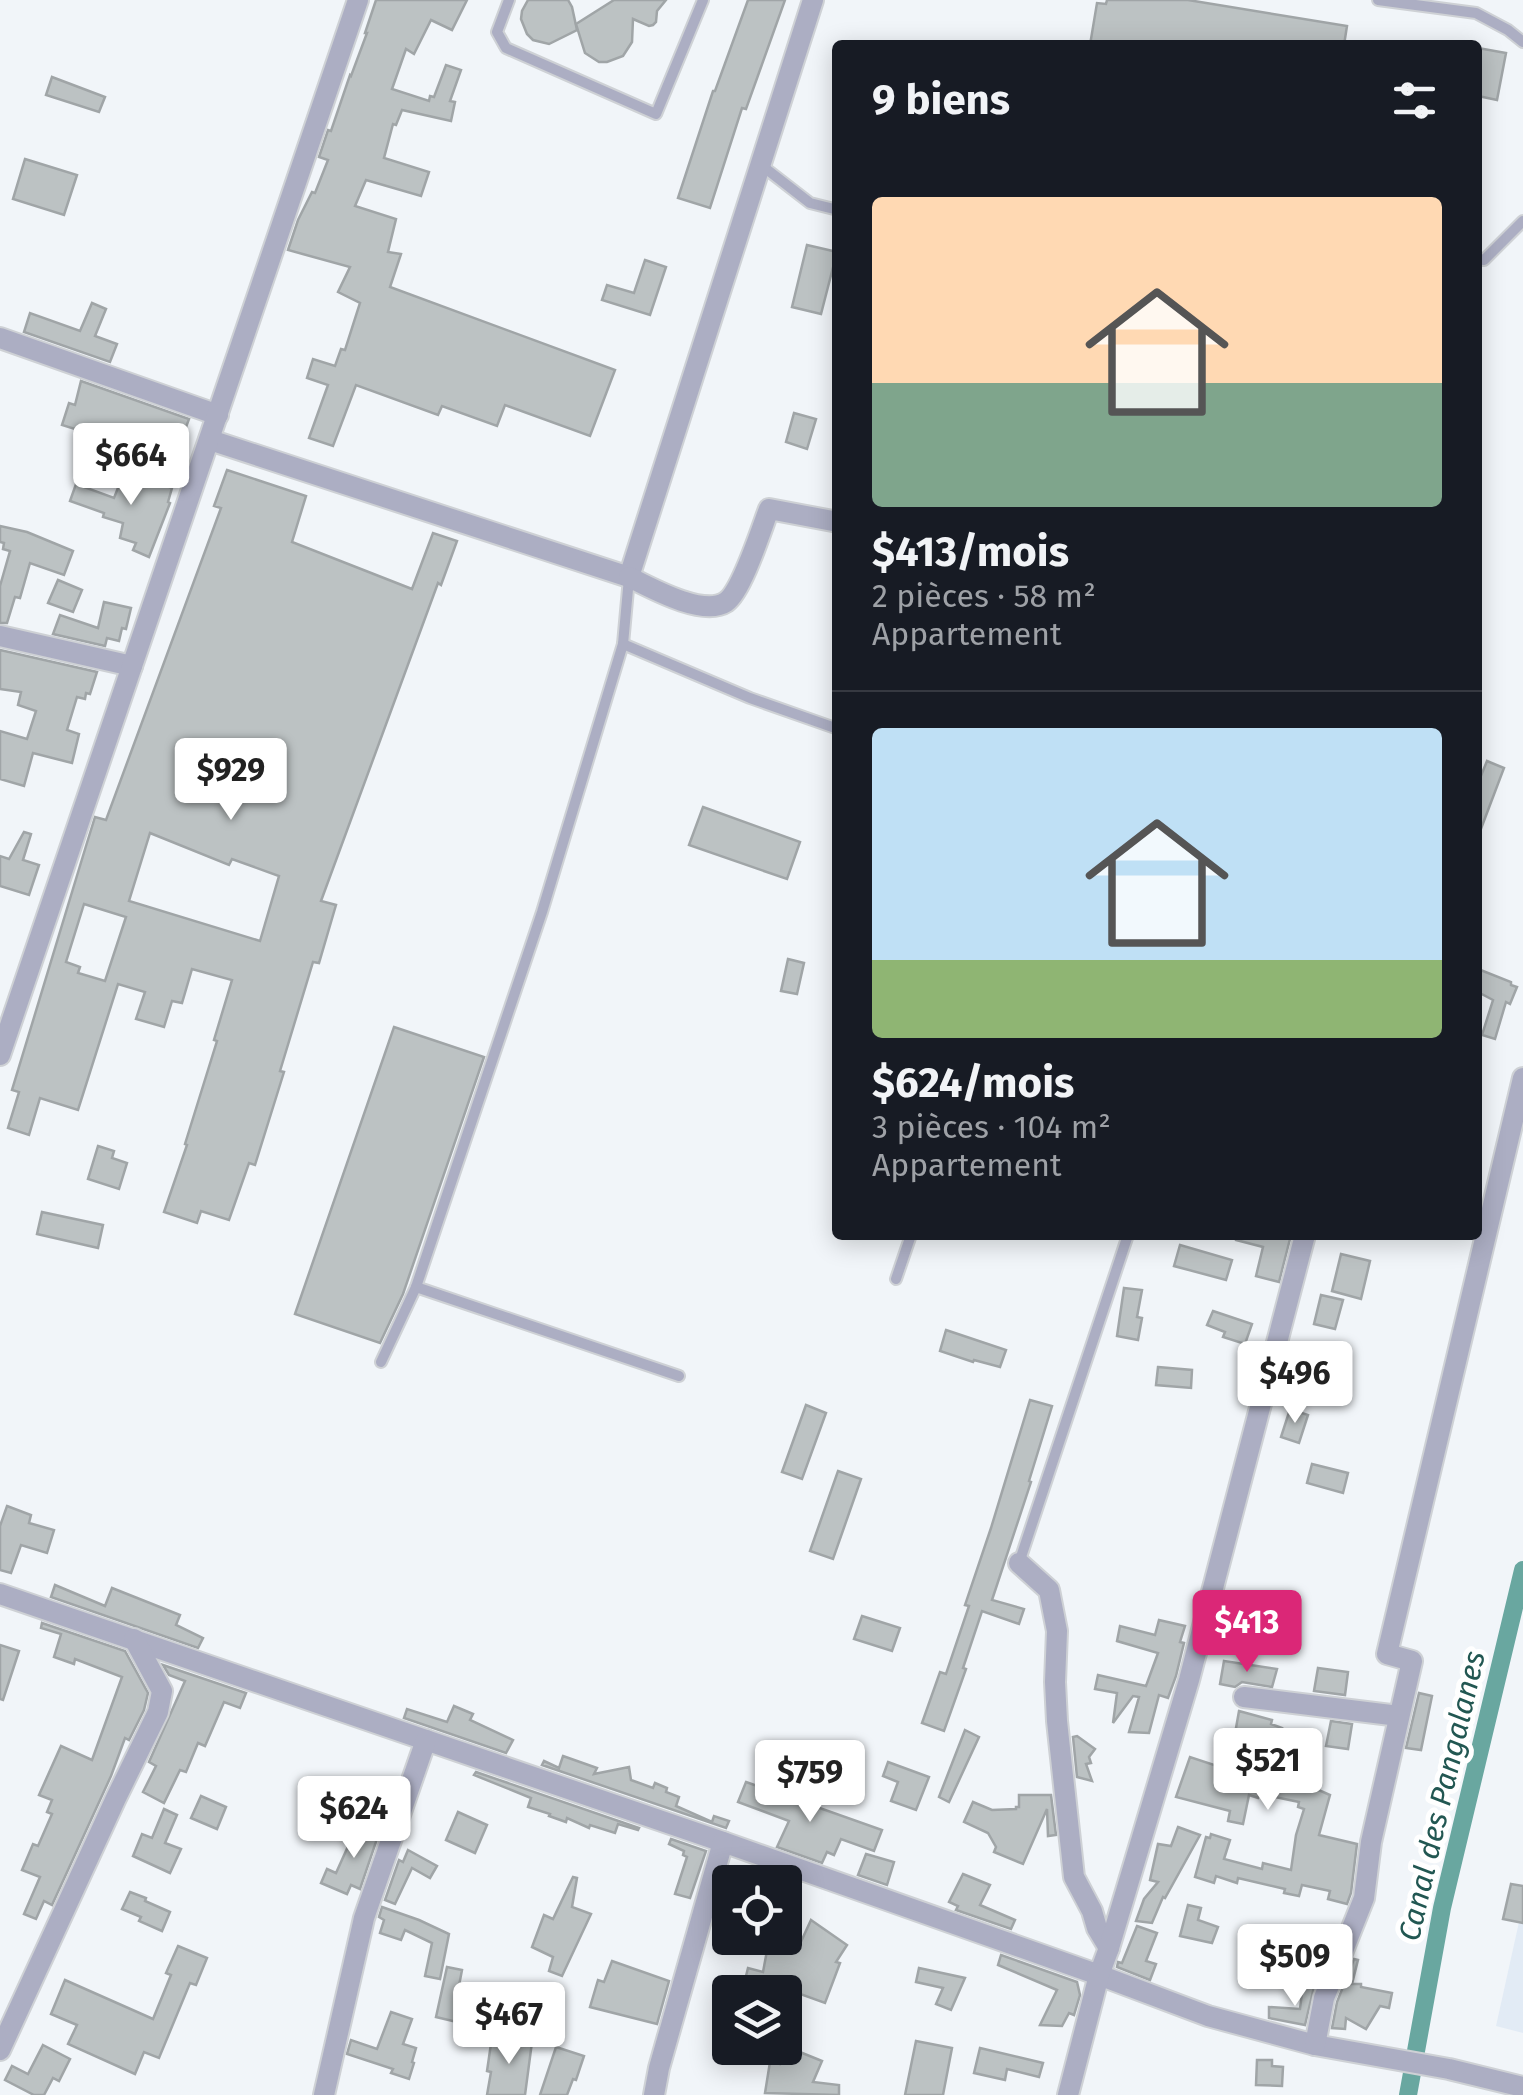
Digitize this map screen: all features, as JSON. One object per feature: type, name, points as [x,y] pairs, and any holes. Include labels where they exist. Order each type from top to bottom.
[{"type":"street","points":[[0,1054],[358,0]]},
{"type":"street","points":[[629,577],[813,0]]},
{"type":"street","points":[[0,338],[218,415]]},
{"type":"street","points":[[210,440],[629,577],[692,604],[725,603],[738,588],[768,509],[832,521]]},
{"type":"street","points":[[0,636],[132,666]]},
{"type":"street","points":[[1316,2044],[1324,1998],[1364,1898],[1371,1842],[1412,1661],[1387,1654],[1523,1078]]},
{"type":"street","points":[[1068,2095],[1099,1975],[1188,1680],[1305,1240]]},
{"type":"street","points":[[1019,1563],[1049,1590],[1057,1631],[1056,1721],[1074,1877],[1110,1948]]},
{"type":"street","points":[[0,1594],[723,1842],[1208,2016],[1316,2044],[1523,2087]]},
{"type":"street","points":[[0,2050],[158,1712],[162,1691],[134,1639]]},
{"type":"street","points":[[1244,1697],[1399,1716]]},
{"type":"street","points":[[324,2095],[364,1918],[426,1740]]},
{"type":"street","points":[[654,2095],[723,1842]]},
{"type":"lane","points":[[509,0],[497,32],[506,48],[656,114],[703,0]]},
{"type":"lane","points":[[1378,0],[1476,13],[1523,42]]},
{"type":"lane","points":[[760,164],[810,203],[832,208]]},
{"type":"lane","points":[[1482,260],[1523,221]]},
{"type":"lane","points":[[381,1362],[416,1287],[542,912],[623,644],[629,577]]},
{"type":"lane","points":[[623,644],[750,698],[832,727]]},
{"type":"lane","points":[[896,1279],[909,1240]]},
{"type":"lane","points":[[1019,1563],[1126,1240]]},
{"type":"lane","points":[[416,1287],[679,1376]]},
{"type":"shaded area","points":[[1523,1904],[1523,2033],[1496,2026]]},
{"type":"building","points":[[376,0],[467,0],[452,30],[431,20],[414,54],[406,49],[392,89],[429,101],[446,65],[461,70],[450,101],[455,102],[451,121],[402,110],[396,125],[393,124],[384,158],[429,172],[421,196],[366,180],[355,206],[396,219],[388,252],[401,254],[390,287],[615,370],[590,436],[505,405],[497,426],[442,406],[438,415],[356,385],[333,446],[309,438],[328,385],[307,378],[313,359],[335,366],[341,349],[345,350],[360,303],[338,292],[350,267],[288,250],[298,220],[312,192],[315,193],[328,160],[319,157]]},
{"type":"building","points":[[528,0],[568,0],[577,30],[549,44],[533,40],[521,19]]},
{"type":"building","points":[[614,0],[666,0],[653,25],[633,19],[632,42],[623,56],[599,62],[585,53],[576,24]]},
{"type":"building","points":[[748,0],[785,0],[746,109],[742,108],[710,208],[678,198]]},
{"type":"building","points":[[1107,0],[1188,0],[1347,26],[1345,40],[1091,40],[1097,3],[1106,4]]},
{"type":"building","points":[[1482,49],[1506,53],[1497,100],[1482,97]]},
{"type":"building","points":[[52,77],[105,97],[99,112],[46,95]]},
{"type":"building","points":[[25,159],[77,175],[64,215],[13,199]]},
{"type":"building","points":[[807,245],[832,251],[832,271],[821,314],[792,307]]},
{"type":"building","points":[[645,260],[666,267],[650,315],[602,300],[607,285],[634,293]]},
{"type":"building","points":[[92,303],[106,309],[95,336],[117,344],[110,362],[24,332],[30,313],[80,331]]},
{"type":"building","points":[[81,381],[189,419],[172,458],[142,444],[137,462],[113,456],[114,451],[85,444],[88,433],[62,425],[69,403],[75,405]]},
{"type":"building","points":[[794,413],[816,419],[807,449],[786,442]]},
{"type":"building","points":[[125,470],[172,488],[149,557],[133,550],[136,543],[120,538],[123,523],[70,501],[76,484],[114,498]]},
{"type":"building","points":[[227,470],[306,496],[292,542],[412,589],[433,533],[457,541],[321,901],[336,905],[319,963],[313,962],[255,1165],[249,1163],[229,1220],[201,1211],[197,1223],[164,1212],[187,1145],[232,980],[192,969],[182,1003],[172,1001],[164,1027],[136,1019],[145,992],[118,984],[78,1110],[40,1098],[29,1135],[8,1128],[19,1092],[12,1090],[95,817],[106,820],[221,508],[214,506]],"holes":[[[150,833],[229,865],[232,859],[279,876],[260,941],[129,901]],[[84,904],[126,917],[105,981],[78,973],[80,967],[66,962]]]},
{"type":"building","points":[[0,526],[27,532],[73,551],[64,575],[30,563],[20,598],[15,597],[7,623],[0,623],[0,586],[10,551],[3,549],[4,543],[0,542]]},
{"type":"building","points":[[58,580],[82,590],[73,612],[48,603]]},
{"type":"building","points":[[104,602],[131,608],[119,641],[107,638],[105,646],[53,634],[60,615],[98,628]]},
{"type":"building","points":[[0,650],[97,672],[90,694],[86,693],[85,699],[77,697],[67,730],[79,734],[72,763],[33,753],[24,786],[0,779],[0,731],[27,739],[36,711],[18,705],[21,692],[0,689]]},
{"type":"building","points":[[1487,761],[1504,768],[1482,826],[1482,773]]},
{"type":"building","points":[[703,807],[800,842],[787,879],[689,845]]},
{"type":"building","points":[[24,832],[31,834],[23,860],[39,865],[29,895],[0,886],[0,856],[9,859]]},
{"type":"building","points":[[788,959],[804,963],[797,994],[781,991]]},
{"type":"building","points":[[1482,971],[1517,987],[1510,1004],[1506,1002],[1495,1039],[1482,1035],[1493,1000],[1482,994]]},
{"type":"building","points":[[394,1027],[484,1057],[403,1294],[380,1343],[295,1314]]},
{"type":"building","points":[[98,1146],[114,1151],[112,1158],[127,1163],[119,1189],[88,1179]]},
{"type":"building","points":[[42,1212],[103,1225],[98,1248],[37,1234]]},
{"type":"building","points":[[1236,1240],[1290,1240],[1279,1282],[1256,1276],[1263,1247]]},
{"type":"building","points":[[1180,1245],[1232,1260],[1226,1280],[1174,1266]]},
{"type":"building","points":[[1341,1254],[1370,1261],[1361,1299],[1332,1291]]},
{"type":"building","points":[[1124,1288],[1142,1290],[1138,1340],[1117,1336]]},
{"type":"building","points":[[1321,1295],[1343,1300],[1335,1329],[1314,1324]]},
{"type":"building","points":[[1213,1311],[1252,1324],[1245,1344],[1223,1337],[1225,1332],[1207,1325]]},
{"type":"building","points":[[946,1330],[1006,1350],[1000,1367],[940,1351]]},
{"type":"building","points":[[1158,1367],[1192,1370],[1191,1388],[1156,1385]]},
{"type":"building","points":[[1030,1400],[1052,1406],[992,1600],[1024,1609],[1019,1624],[982,1611],[944,1731],[922,1723],[940,1672],[946,1674],[969,1606],[965,1605]]},
{"type":"building","points":[[806,1405],[826,1413],[802,1479],[782,1472]]},
{"type":"building","points":[[1290,1409],[1308,1415],[1299,1443],[1281,1437]]},
{"type":"building","points":[[1312,1464],[1348,1473],[1343,1493],[1307,1483]]},
{"type":"building","points":[[838,1471],[861,1479],[833,1559],[810,1551]]},
{"type":"building","points":[[7,1506],[31,1515],[29,1523],[54,1530],[47,1553],[21,1545],[11,1573],[0,1570],[0,1526]]},
{"type":"building","points":[[55,1585],[105,1606],[112,1588],[180,1615],[176,1625],[203,1638],[198,1648],[51,1597]]},
{"type":"building","points":[[862,1616],[900,1628],[892,1651],[854,1639]]},
{"type":"building","points":[[1159,1620],[1185,1626],[1176,1676],[1168,1698],[1159,1695],[1149,1733],[1129,1732],[1139,1697],[1133,1696],[1113,1723],[1117,1693],[1095,1689],[1098,1675],[1146,1686],[1158,1653],[1117,1641],[1120,1626],[1155,1635]]},
{"type":"building","points":[[42,1623],[125,1651],[148,1693],[144,1710],[129,1740],[125,1738],[52,1905],[44,1901],[36,1919],[24,1914],[40,1877],[22,1870],[52,1814],[47,1812],[52,1800],[39,1795],[61,1746],[92,1760],[122,1677],[75,1659],[74,1664],[54,1657],[61,1634],[41,1628]]},
{"type":"building","points":[[0,1645],[19,1651],[3,1700],[0,1699]]},
{"type":"building","points":[[1224,1661],[1277,1669],[1272,1687],[1242,1682],[1235,1687],[1220,1684]]},
{"type":"building","points":[[163,1665],[246,1693],[240,1708],[224,1702],[205,1746],[198,1743],[186,1772],[180,1770],[164,1803],[143,1792],[156,1766],[149,1762],[185,1681],[169,1675]]},
{"type":"building","points":[[1318,1668],[1348,1672],[1345,1695],[1314,1691]]},
{"type":"building","points":[[1419,1693],[1432,1696],[1421,1750],[1406,1748]]},
{"type":"building","points":[[454,1706],[473,1714],[470,1720],[513,1740],[506,1753],[404,1718],[407,1709],[447,1722]]},
{"type":"building","points":[[1239,1711],[1272,1720],[1271,1724],[1282,1728],[1277,1741],[1289,1743],[1283,1771],[1316,1774],[1314,1788],[1330,1795],[1319,1835],[1357,1844],[1347,1904],[1328,1899],[1330,1891],[1302,1885],[1299,1896],[1238,1878],[1237,1883],[1216,1876],[1214,1883],[1195,1877],[1206,1837],[1211,1834],[1230,1840],[1224,1859],[1262,1869],[1263,1863],[1291,1870],[1304,1809],[1298,1807],[1299,1802],[1249,1795],[1243,1824],[1228,1821],[1230,1811],[1176,1797],[1190,1757],[1217,1766],[1236,1728]]},
{"type":"building","points":[[1331,1721],[1352,1724],[1348,1749],[1326,1746]]},
{"type":"building","points":[[965,1730],[979,1737],[949,1802],[939,1797]]},
{"type":"building","points":[[1073,1737],[1095,1749],[1089,1757],[1091,1763],[1086,1764],[1092,1781],[1077,1777]]},
{"type":"building","points":[[563,1756],[597,1768],[594,1774],[629,1767],[631,1780],[653,1788],[655,1783],[679,1797],[676,1806],[712,1822],[714,1816],[729,1821],[726,1828],[542,1765],[544,1761],[559,1768]]},
{"type":"building","points":[[888,1762],[929,1777],[916,1810],[891,1801],[898,1782],[883,1776]]},
{"type":"building","points":[[476,1772],[639,1828],[618,1824],[615,1833],[567,1818],[566,1822],[528,1807],[531,1798],[474,1775]]},
{"type":"building","points":[[746,1782],[882,1830],[874,1851],[841,1839],[834,1855],[827,1852],[822,1863],[777,1847],[789,1821],[738,1802]]},
{"type":"building","points":[[1019,1795],[1051,1795],[1056,1835],[1048,1836],[1047,1809],[1023,1864],[994,1852],[996,1847],[988,1833],[964,1822],[973,1802],[992,1810],[1016,1809]]},
{"type":"building","points":[[201,1796],[226,1807],[217,1829],[191,1818]]},
{"type":"building","points":[[164,1809],[177,1815],[165,1843],[181,1849],[170,1873],[133,1856],[142,1834],[152,1838]]},
{"type":"building","points":[[458,1812],[487,1825],[475,1853],[446,1840]]},
{"type":"building","points":[[359,1822],[379,1833],[360,1889],[351,1885],[347,1894],[321,1883],[327,1869],[336,1873]]},
{"type":"building","points":[[1178,1827],[1200,1835],[1152,1923],[1136,1921],[1144,1899],[1158,1882],[1150,1880],[1158,1844],[1171,1846]]},
{"type":"building","points":[[671,1839],[706,1851],[690,1898],[675,1894],[687,1857],[684,1851],[669,1844]]},
{"type":"building","points":[[408,1850],[437,1866],[430,1878],[412,1868],[395,1904],[385,1900],[399,1860],[403,1862]]},
{"type":"building","points":[[866,1854],[894,1862],[887,1885],[858,1875]]},
{"type":"building","points":[[963,1874],[990,1885],[980,1905],[1015,1920],[1011,1929],[956,1910],[958,1906],[949,1902]]},
{"type":"building","points":[[573,1877],[577,1878],[572,1907],[591,1914],[562,1976],[549,1971],[553,1957],[532,1947],[544,1915],[553,1919]]},
{"type":"building","points":[[1511,1884],[1523,1886],[1523,1923],[1503,1919]]},
{"type":"building","points":[[130,1892],[170,1912],[162,1931],[122,1909]]},
{"type":"building","points":[[1188,1905],[1201,1908],[1198,1920],[1218,1927],[1212,1943],[1180,1936]]},
{"type":"building","points":[[382,1907],[449,1934],[440,1979],[425,1976],[432,1943],[405,1930],[401,1940],[380,1933]]},
{"type":"building","points":[[811,1920],[847,1945],[836,1962],[840,1963],[825,2003],[802,1995],[802,1975],[746,1975],[748,1968],[763,1972],[766,1955],[802,1955],[802,1940]]},
{"type":"building","points":[[1137,1926],[1157,1933],[1146,1961],[1156,1964],[1150,1980],[1117,1967]]},
{"type":"building","points":[[178,1946],[207,1958],[196,1985],[190,1983],[159,2058],[144,2052],[135,2074],[68,2044],[77,2025],[51,2014],[65,1980],[153,2019]]},
{"type":"building","points":[[1001,1955],[1077,1982],[1080,1995],[1074,2015],[1069,2013],[1062,2026],[1040,2025],[1057,1990],[998,1965]]},
{"type":"building","points":[[1354,1959],[1358,1960],[1352,1984],[1392,1993],[1389,2008],[1380,2006],[1366,2029],[1346,2018],[1345,2029],[1332,2028],[1337,2002]]},
{"type":"building","points":[[612,1961],[669,1981],[657,2024],[590,2007],[598,1980],[604,1982]]},
{"type":"building","points":[[447,1967],[462,1970],[458,1991],[467,1994],[461,2023],[436,2017]]},
{"type":"building","points":[[919,1968],[965,1978],[951,2010],[936,2004],[943,1988],[916,1982]]},
{"type":"building","points":[[1303,1985],[1314,1987],[1305,2025],[1269,2018],[1269,2007],[1300,2009]]},
{"type":"building","points":[[391,2012],[412,2019],[403,2044],[416,2048],[409,2079],[391,2073],[393,2069],[347,2054],[351,2040],[377,2049]]},
{"type":"building","points":[[492,2037],[532,2042],[525,2095],[487,2095]]},
{"type":"building","points":[[916,2041],[952,2048],[943,2095],[905,2095]]},
{"type":"building","points":[[43,2045],[70,2059],[59,2081],[53,2078],[44,2095],[34,2095],[5,2080],[12,2066],[28,2074]]},
{"type":"building","points":[[556,2047],[584,2056],[567,2095],[540,2095]]},
{"type":"building","points":[[980,2048],[1043,2063],[1039,2077],[1007,2069],[1005,2080],[974,2073]]},
{"type":"building","points":[[802,2053],[822,2061],[813,2082],[839,2085],[839,2095],[765,2093],[770,2065],[802,2065]]},
{"type":"building","points":[[1257,2060],[1272,2060],[1272,2066],[1283,2067],[1282,2086],[1256,2085]]},
{"type":"waterway","name":"Canal des Pangalanes","points":[[1408,2095],[1442,1908],[1523,1570]]}]
